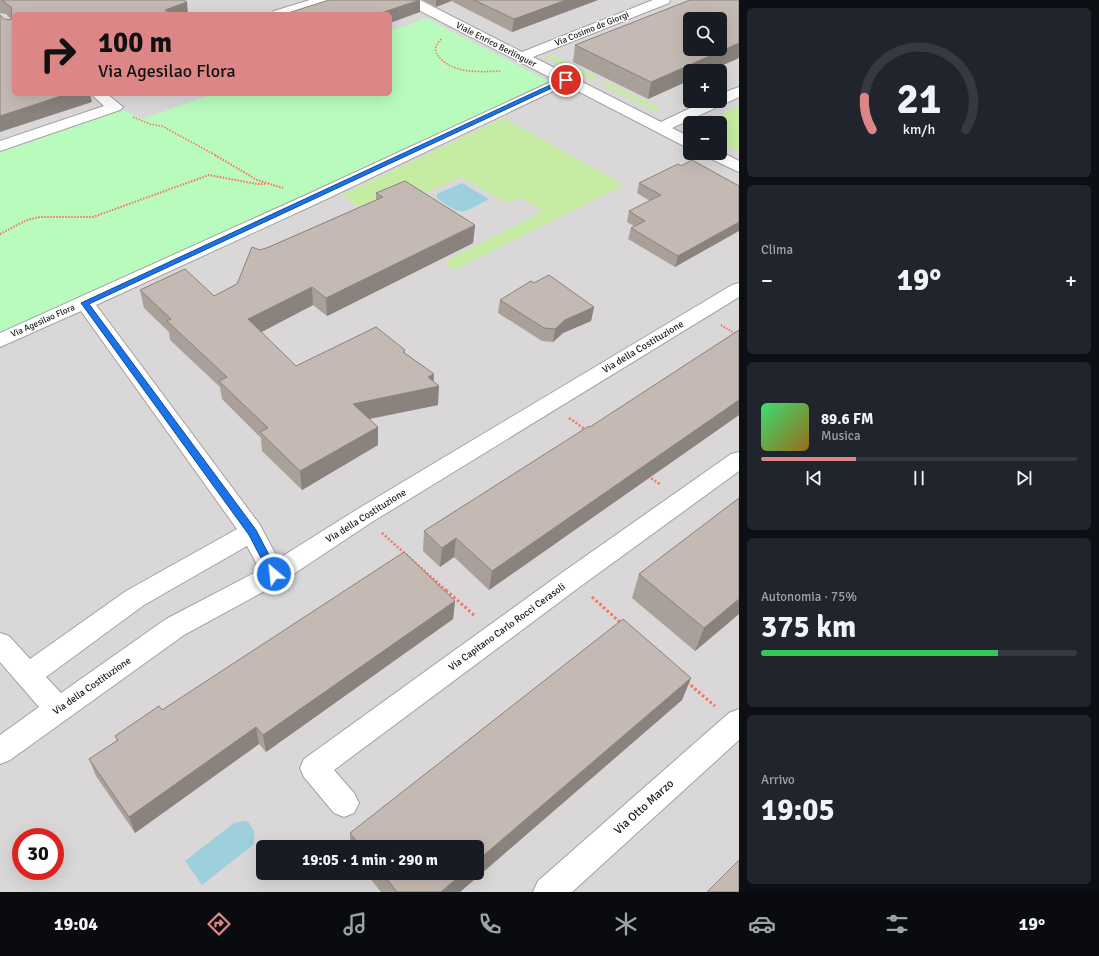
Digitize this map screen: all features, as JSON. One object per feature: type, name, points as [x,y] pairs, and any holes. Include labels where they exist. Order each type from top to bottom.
[{"type":"street","points":[[285,12],[323,0]]},
{"type":"street","name":"Viale Enrico Berlinguer","points":[[410,0],[683,140]]},
{"type":"street","name":"Via Cosimo de Giorgi","points":[[521,57],[664,0]]},
{"type":"street","name":"Via Agesilao Flora","points":[[0,341],[312,199],[566,80]]},
{"type":"street","points":[[100,96],[115,108]]},
{"type":"street","points":[[660,128],[729,97]]},
{"type":"street","points":[[0,146],[115,108]]},
{"type":"street","points":[[725,160],[739,167]]},
{"type":"street","name":"Via della Costituzione","points":[[0,751],[175,627],[274,574],[364,516],[739,289]]},
{"type":"street","points":[[85,303],[252,532],[274,574]]},
{"type":"street","name":"Via Capitano Carlo Rocci Cerasoli","points":[[344,803],[314,768],[572,579],[739,460]]},
{"type":"street","points":[[28,675],[135,598],[252,532]]},
{"type":"street","points":[[0,644],[59,710]]},
{"type":"street","name":"Via Otto Marzo","points":[[549,892],[738,723]]},
{"type":"path","points":[[445,36],[440,40],[435,49],[436,54],[446,63],[463,70],[506,70]]},
{"type":"path","points":[[115,108],[141,121],[162,126],[265,184]]},
{"type":"path","points":[[0,234],[27,220],[40,217],[93,216],[110,212],[165,190],[209,176],[265,184],[300,192],[312,199]]},
{"type":"path","points":[[550,404],[588,431]]},
{"type":"path","points":[[644,473],[682,501]]},
{"type":"path","points":[[364,516],[496,635]]},
{"type":"path","points":[[572,579],[624,626]]},
{"type":"path","points":[[683,678],[738,723]]},
{"type":"shaded area","points":[[0,0],[739,0],[739,892],[0,892]]},
{"type":"green space","points":[[426,18],[550,82],[323,187],[0,333],[0,151],[123,109],[142,119],[206,96],[392,96],[392,30]]},
{"type":"green space","points":[[551,55],[597,77],[592,80],[546,57]]},
{"type":"green space","points":[[606,82],[661,109],[656,112],[601,84]]},
{"type":"green space","points":[[739,106],[739,152],[727,146],[727,116],[720,116]]},
{"type":"green space","points":[[504,118],[624,185],[455,270],[444,262],[543,211],[521,198],[507,203],[461,177],[417,197],[363,210],[341,195]]},
{"type":"water","points":[[462,183],[489,199],[467,210],[458,211],[437,198],[437,194]]},
{"type":"water","points":[[244,821],[248,822],[253,830],[255,836],[253,845],[202,885],[185,861],[234,823]]},
{"type":"building","points":[[2,0],[183,0],[187,2],[165,10],[168,12],[12,12],[12,96],[61,96],[0,116],[0,15],[4,19],[11,20],[12,8]]},
{"type":"building","points":[[329,0],[419,0],[384,12],[291,12]]},
{"type":"building","points":[[474,0],[566,0],[514,19]]},
{"type":"building","points":[[690,0],[739,0],[739,43],[727,48],[727,12],[683,12],[683,56],[710,56],[692,64],[683,64],[683,68],[651,82],[575,45]]},
{"type":"building","points":[[692,160],[739,186],[739,222],[678,256],[631,228],[645,221],[629,211],[661,195],[639,183],[678,164],[681,166]]},
{"type":"building","points":[[405,181],[475,225],[326,298],[312,287],[248,319],[296,366],[376,327],[405,350],[403,352],[434,374],[428,377],[439,386],[353,404],[378,427],[300,471],[260,432],[268,428],[219,381],[227,377],[167,321],[171,319],[140,290],[185,269],[214,296],[237,284],[252,247],[260,250],[269,247],[383,197],[376,193]]},
{"type":"building","points":[[549,275],[594,307],[565,320],[555,329],[544,328],[500,300],[531,281],[534,283]]},
{"type":"building","points":[[739,330],[739,400],[492,571],[456,538],[442,548],[424,531],[589,426],[590,427]]},
{"type":"building","points":[[739,498],[739,599],[704,628],[639,574]]},
{"type":"building","points":[[404,552],[455,601],[263,735],[256,727],[129,817],[89,759],[118,740],[115,736],[159,706],[162,710]]},
{"type":"building","points":[[623,619],[691,678],[484,855],[484,840],[356,840],[350,833]]},
{"type":"building","points":[[739,860],[739,892],[707,892]]},
{"type":"building","points":[[388,880],[455,880],[441,892],[397,892]]},
{"type":"route","points":[[274,574],[252,532],[85,303],[566,80]]}]
